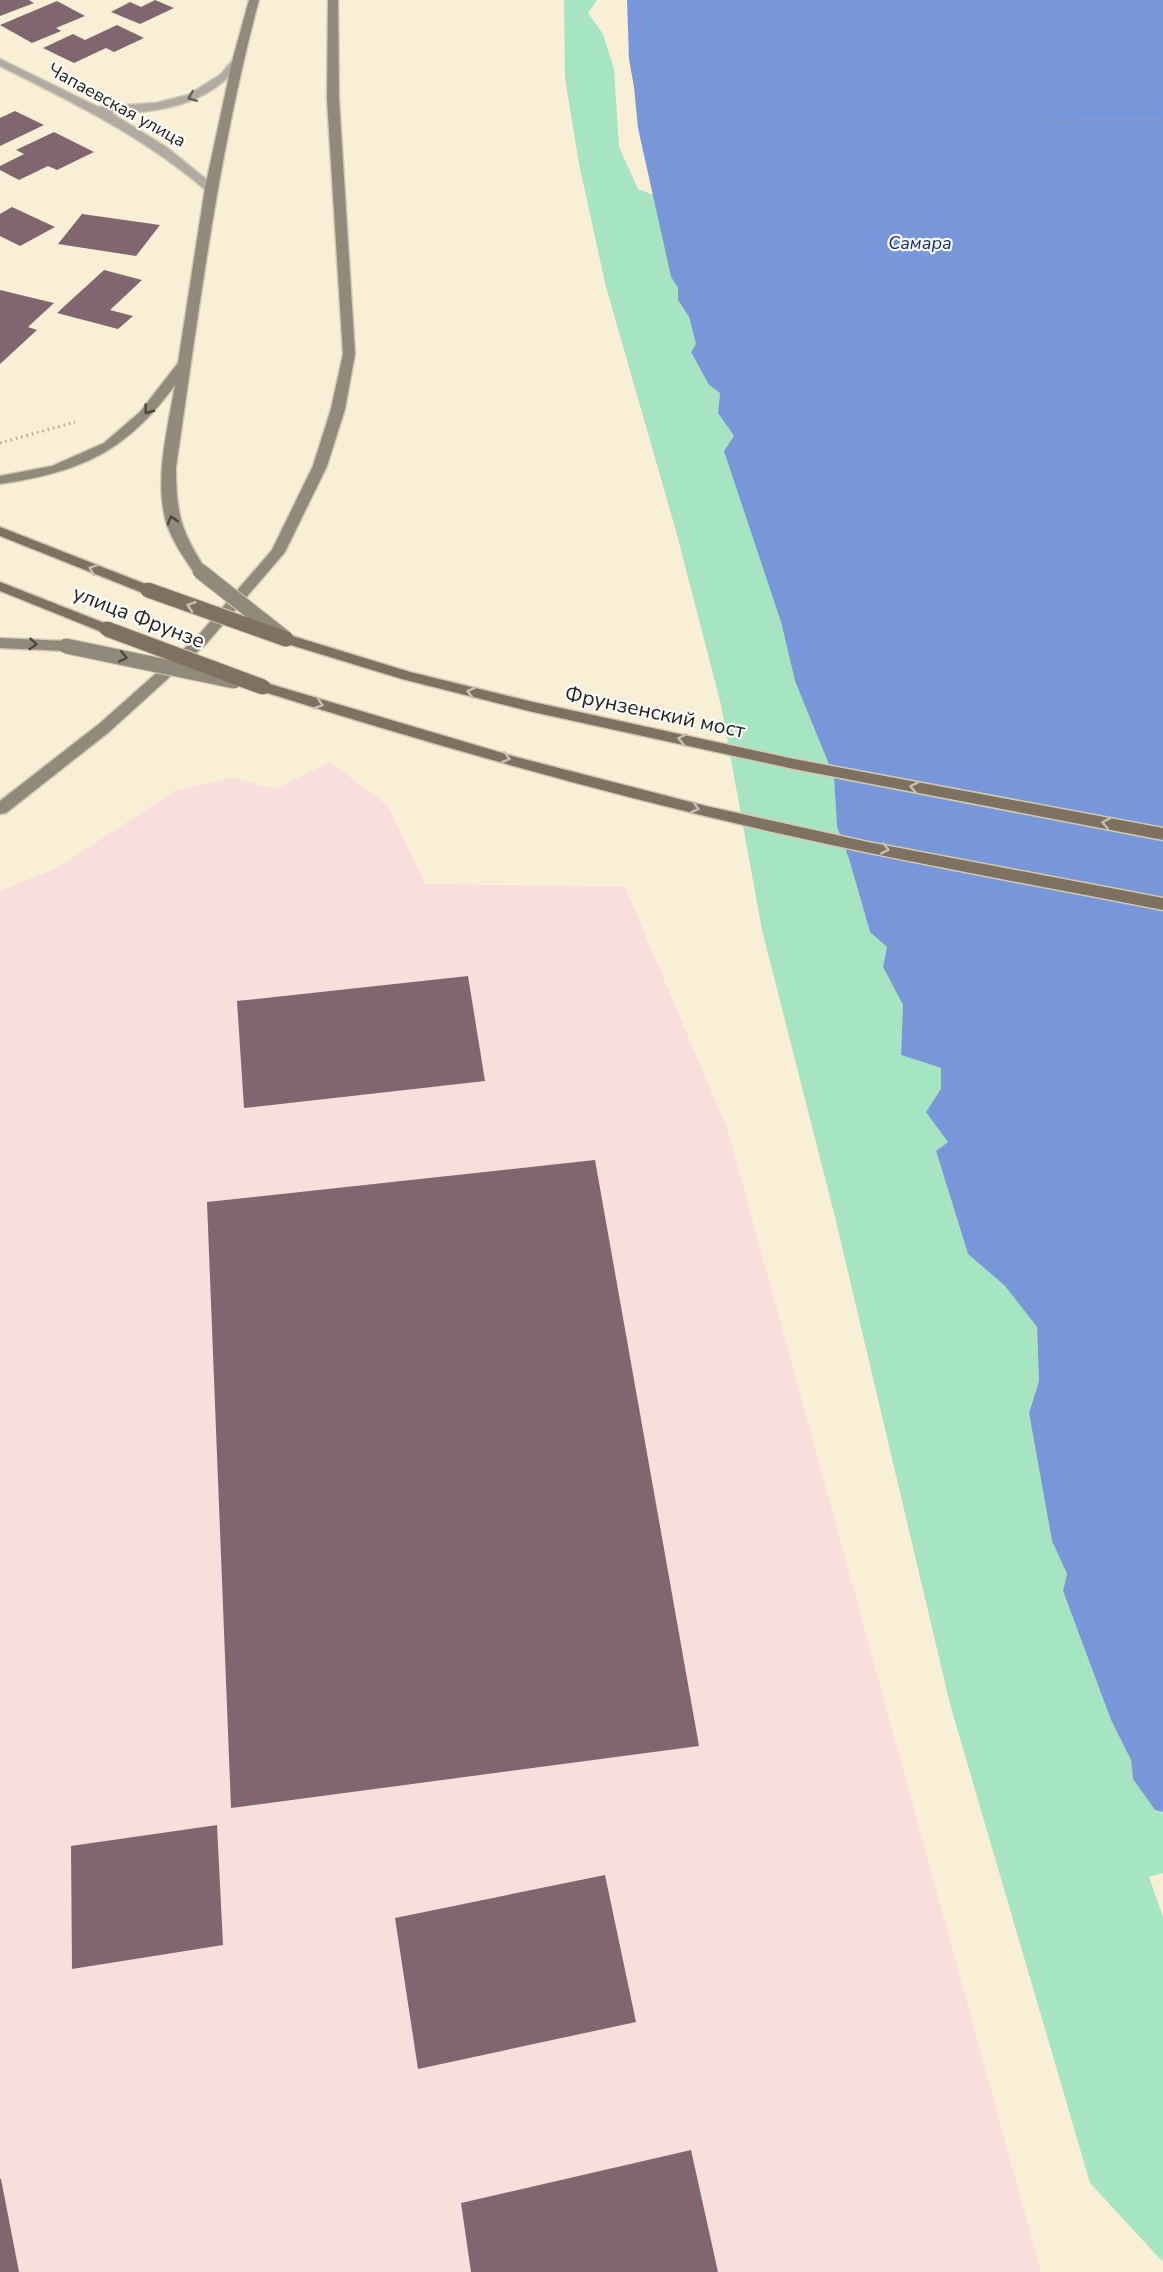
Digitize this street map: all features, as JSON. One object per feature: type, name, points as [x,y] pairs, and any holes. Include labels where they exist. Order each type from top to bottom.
[{"type":"main road","points":[[254,0],[237,62],[211,188],[169,467],[168,504],[172,525],[200,571],[286,639]]},
{"type":"main road","points":[[0,809],[104,728],[202,640],[278,552],[320,466],[338,409],[349,354],[333,99],[333,0]]},
{"type":"main road","points":[[0,480],[27,477],[68,465],[106,447],[141,420],[184,364]]},
{"type":"main road","name":"Фрунзенский мост","points":[[0,531],[148,590],[286,639],[407,676],[533,707],[794,764],[1163,834]]},
{"type":"main road","name":"улица Фрунзе","points":[[0,586],[263,687]]},
{"type":"main road","points":[[0,643],[66,646],[263,687],[395,728],[590,782],[771,827],[1163,904]]},
{"type":"street","name":"Чапаевская улица","points":[[0,62],[150,140],[182,162],[211,188]]},
{"type":"street","points":[[95,110],[126,110],[187,100],[225,79],[237,62]]},
{"type":"path","points":[[1035,120],[1163,119]]},
{"type":"path","points":[[0,443],[84,419]]},
{"type":"shaded area","points":[[330,762],[388,806],[425,884],[625,887],[728,1131],[1041,2272],[0,2272],[0,891],[59,867],[176,790],[233,778],[275,789]]},
{"type":"green space","points":[[564,0],[597,0],[588,13],[603,34],[614,69],[619,147],[638,189],[653,195],[671,277],[678,288],[678,300],[689,317],[696,344],[691,352],[709,385],[720,393],[718,413],[734,436],[756,541],[781,622],[795,681],[834,777],[837,827],[849,859],[870,932],[887,947],[883,967],[903,1005],[901,1055],[941,1068],[948,1142],[936,1151],[968,1254],[1005,1286],[1037,1327],[1039,1381],[1029,1413],[1052,1541],[1067,1574],[1063,1591],[1111,1720],[1131,1760],[1133,1779],[1155,1810],[1163,1812],[1163,1873],[1149,1877],[1163,1917],[1163,2262],[1090,2183],[950,1704],[835,1217],[762,930],[721,705],[676,531],[606,287],[579,164],[565,78]]},
{"type":"water","name":"Самара","points":[[627,0],[1163,0],[1163,1812],[1155,1810],[1133,1779],[1131,1760],[1111,1720],[1063,1591],[1067,1574],[1052,1541],[1029,1413],[1039,1381],[1037,1327],[1005,1286],[968,1254],[936,1151],[948,1142],[926,1112],[941,1089],[941,1068],[901,1055],[903,1005],[883,967],[887,947],[870,932],[849,859],[837,827],[834,777],[795,681],[781,622],[724,451],[734,436],[718,413],[720,393],[709,385],[691,352],[696,344],[689,317],[678,300],[678,288],[671,277],[638,128],[629,59]]},
{"type":"building","points":[[0,0],[29,0],[34,3],[0,16]]},
{"type":"building","points":[[155,0],[174,8],[140,24],[111,12],[130,2],[141,7]]},
{"type":"building","points":[[57,1],[85,16],[56,28],[61,31],[32,43],[0,25]]},
{"type":"building","points":[[117,25],[144,38],[114,52],[106,48],[74,63],[43,48],[73,34],[85,40]]},
{"type":"building","points":[[15,111],[44,125],[0,146],[0,118]]},
{"type":"building","points":[[54,132],[94,152],[57,170],[48,166],[19,180],[0,170],[0,166],[24,154],[16,150]]},
{"type":"building","points":[[12,207],[55,227],[20,246],[0,236],[0,214]]},
{"type":"building","points":[[82,214],[160,225],[136,256],[58,244]]},
{"type":"building","points":[[104,270],[142,280],[110,310],[133,316],[118,329],[57,313]]},
{"type":"building","points":[[0,290],[54,303],[28,327],[37,330],[0,364]]},
{"type":"building","points":[[468,976],[485,1081],[244,1108],[237,1001]]},
{"type":"building","points":[[595,1160],[699,1746],[231,1808],[207,1202]]},
{"type":"building","points":[[217,1825],[223,1945],[72,1969],[71,1846]]},
{"type":"building","points":[[605,1875],[636,2022],[418,2069],[395,1918]]},
{"type":"building","points":[[691,2150],[718,2272],[471,2272],[461,2203]]},
{"type":"building","points":[[1,2179],[19,2272],[0,2272]]}]
